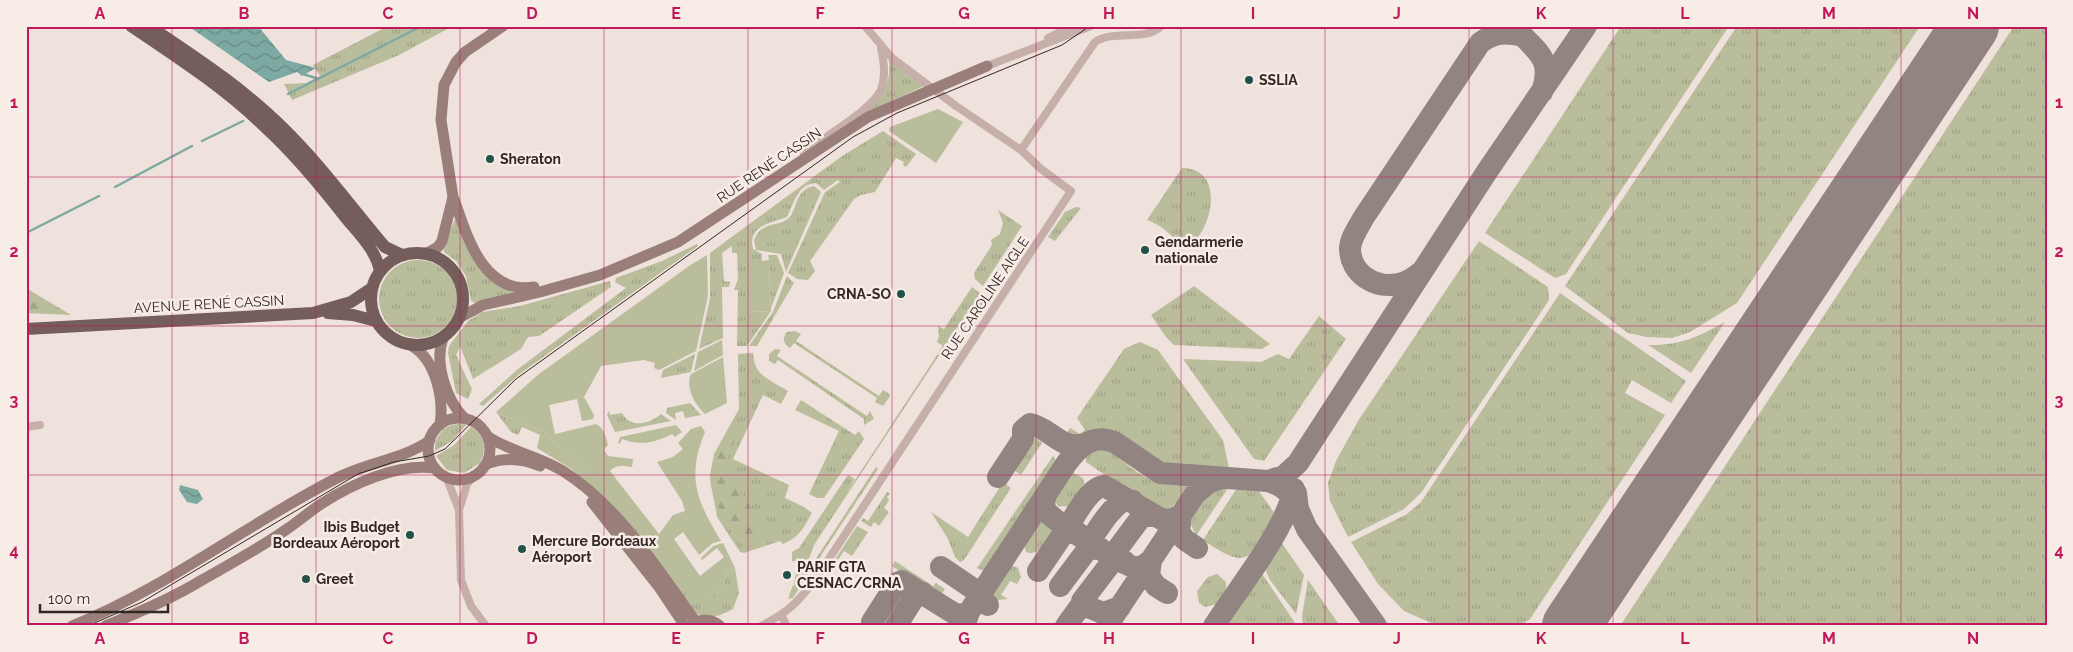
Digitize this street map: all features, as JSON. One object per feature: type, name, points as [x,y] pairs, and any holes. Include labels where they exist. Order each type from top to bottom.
[{"type":"main road","points":[[131,26],[190,66],[264,126],[298,159],[374,255],[380,272]]},
{"type":"main road","points":[[149,26],[197,58],[264,110],[283,128],[330,181],[385,247],[402,256]]},
{"type":"main road","points":[[425,254],[438,258],[450,266],[458,277],[463,290],[464,303],[456,325],[443,338],[428,344],[412,346],[391,338],[376,321],[372,310],[372,288],[380,272],[390,262],[402,256],[425,254]]},
{"type":"main road","name":"AVENUE RENÉ CASSIN","points":[[26,328],[313,313],[352,302],[372,288]]},
{"type":"main road","points":[[313,313],[353,315],[376,321]]},
{"type":"street","points":[[502,26],[465,52],[456,62],[444,85],[441,120],[453,197],[476,256],[491,273],[509,286],[524,288],[539,286],[635,260]]},
{"type":"street","name":"RUE CAROLINE AIGLE","points":[[762,626],[781,616],[798,603],[817,577],[1071,191],[1041,169],[1022,150],[933,88],[881,48],[865,26]]},
{"type":"street","points":[[987,66],[1072,26]]},
{"type":"street","name":"RUE RENÉ CASSIN","points":[[460,317],[483,305],[572,284],[635,260],[693,234],[868,117],[933,88],[1091,26]]},
{"type":"street","points":[[1022,150],[1095,42],[1113,35],[1149,34],[1161,26]]},
{"type":"street","points":[[780,175],[813,146],[874,99],[881,89],[885,72],[881,48]]},
{"type":"street","points":[[264,126],[270,127],[330,181]]},
{"type":"street","points":[[425,254],[438,247],[442,241],[453,197]]},
{"type":"street","points":[[443,338],[439,356],[441,369],[450,396],[465,419],[482,428],[487,436],[495,442],[548,462],[590,490],[622,524],[691,625]]},
{"type":"street","points":[[412,346],[428,359],[441,406],[440,425]]},
{"type":"street","points":[[72,626],[149,589],[340,476],[413,449],[430,440],[440,425],[447,420],[465,419]]},
{"type":"street","points":[[26,427],[40,425]]},
{"type":"street","points":[[486,464],[490,454],[487,436]]},
{"type":"street","points":[[430,440],[429,456],[435,468],[446,476],[465,479],[474,475]]},
{"type":"street","points":[[486,626],[471,606],[461,580],[459,510],[467,484],[474,475],[486,464],[500,459],[533,463],[571,484],[605,518],[691,625]]},
{"type":"street","points":[[105,626],[148,608],[201,581],[286,530],[326,501],[351,488],[404,470],[435,468]]},
{"type":"street","points":[[446,476],[459,510]]},
{"type":"street","points":[[781,616],[785,622],[784,626]]},
{"type":"street","points":[[691,625],[704,620],[712,620],[720,626]]},
{"type":"green space","points":[[388,26],[453,26],[399,55],[292,100],[284,84],[306,83],[320,76],[313,65]]},
{"type":"green space","points":[[1621,26],[1729,26],[1566,274],[1555,278],[1485,233]]},
{"type":"green space","points":[[1737,26],[1920,26],[1737,303],[1690,332],[1672,338],[1647,337],[1628,333],[1565,286]]},
{"type":"green space","points":[[2014,26],[2047,26],[2047,626],[1620,626]]},
{"type":"green space","points":[[889,60],[924,86],[864,114],[876,102],[887,84]]},
{"type":"green space","points":[[938,109],[963,122],[936,163],[889,131],[890,127]]},
{"type":"green space","points":[[883,131],[916,154],[906,167],[903,165],[904,162],[896,158],[875,192],[861,195],[854,199],[810,261],[815,271],[808,280],[797,279],[788,273],[825,192],[840,182],[838,180],[824,190],[816,183],[804,187],[797,195],[787,217],[768,223],[757,230],[752,241],[753,249],[762,254],[762,261],[769,260],[768,255],[777,255],[784,273],[771,308],[769,267],[750,312],[771,311],[747,346],[737,346],[738,290],[734,290],[738,279],[737,253],[732,253],[732,246],[722,253],[724,281],[730,282],[729,287],[722,287],[723,338],[699,349],[710,298],[710,253],[842,156]]},
{"type":"green space","points":[[1182,168],[1197,172],[1207,180],[1211,192],[1207,220],[1194,241],[1187,244],[1180,242],[1164,229],[1147,220]]},
{"type":"green space","points":[[814,186],[821,192],[786,272],[781,254],[756,250],[754,240],[766,227],[789,218],[803,191]]},
{"type":"green space","points":[[1076,207],[1081,208],[1055,241],[1048,237],[1065,212]]},
{"type":"green space","points":[[998,210],[1022,226],[983,286],[975,279],[974,273],[992,245],[991,240],[1000,234],[1003,223]]},
{"type":"green space","points":[[455,219],[469,248],[520,291],[475,303],[471,301],[466,276],[456,261],[444,252],[443,247]]},
{"type":"green space","points":[[1479,241],[1548,287],[1549,300],[1421,493],[1404,509],[1348,537],[1330,501],[1328,483],[1336,461],[1358,421]]},
{"type":"green space","points":[[697,244],[698,246],[521,373],[483,406],[479,404],[518,369],[626,288],[615,282],[616,278],[662,261]]},
{"type":"green space","points":[[707,255],[708,296],[696,351],[659,370],[654,368],[655,363],[644,360],[601,366],[584,397],[594,415],[593,419],[582,421],[577,399],[549,405],[555,434],[596,424],[603,430],[608,445],[604,450],[608,456],[633,459],[632,467],[617,466],[610,471],[659,534],[673,515],[685,511],[682,501],[657,462],[673,457],[683,449],[678,443],[691,429],[701,426],[705,432],[696,463],[697,489],[706,514],[721,541],[713,543],[699,555],[683,532],[674,539],[700,576],[724,557],[717,548],[702,560],[701,558],[713,546],[723,543],[735,568],[726,571],[725,580],[721,587],[708,598],[691,596],[595,478],[543,432],[496,412],[539,374]]},
{"type":"green space","points":[[418,260],[433,263],[445,272],[454,284],[457,299],[454,314],[445,326],[433,335],[418,338],[403,335],[391,326],[382,314],[379,299],[382,284],[391,272],[403,263]]},
{"type":"green space","points":[[769,266],[771,311],[750,312],[748,267]]},
{"type":"green space","points":[[787,276],[794,283],[757,346],[749,346],[773,312]]},
{"type":"green space","points":[[610,281],[611,287],[539,336],[528,337],[521,349],[473,379],[460,346],[456,355],[472,389],[468,399],[456,393],[448,353],[449,346],[468,321],[482,312],[520,306]]},
{"type":"green space","points":[[1194,286],[1270,344],[1262,349],[1174,345],[1151,315]]},
{"type":"green space","points":[[972,287],[988,299],[977,315],[972,311],[970,314],[967,313],[814,545],[808,562],[812,568],[793,598],[788,599],[793,585],[795,586],[798,562],[792,561],[792,552],[799,548],[848,475],[855,479],[846,494],[943,346],[937,342],[939,336],[938,326],[944,329]]},
{"type":"green space","points":[[26,288],[71,315],[26,313]]},
{"type":"green space","points":[[1560,293],[1686,381],[1671,403],[1632,380],[1625,393],[1665,415],[1530,619],[1520,626],[1438,626],[1404,611],[1378,584],[1351,542],[1407,514],[1421,502]]},
{"type":"green space","points":[[1319,316],[1346,339],[1264,461],[1254,459],[1183,359],[1261,362],[1278,354],[1289,359]]},
{"type":"green space","points":[[1725,322],[1691,373],[1648,345],[1679,342]]},
{"type":"green space","points":[[795,331],[801,334],[796,341],[879,396],[883,390],[888,393],[890,396],[883,406],[875,402],[877,398],[794,343],[790,348],[786,345],[784,341],[785,334]]},
{"type":"green space","points":[[722,340],[723,355],[694,371],[698,352]]},
{"type":"green space","points":[[1140,342],[1158,350],[1223,440],[1229,468],[1162,465],[1111,431],[1097,430],[1074,438],[1065,436],[1070,428],[1080,434],[1085,430],[1077,418],[1124,349]]},
{"type":"green space","points":[[775,349],[781,350],[777,356],[867,416],[870,411],[874,419],[864,425],[864,419],[778,360],[775,364],[769,361],[769,354]]},
{"type":"green space","points":[[753,353],[756,367],[764,377],[788,391],[781,404],[763,395],[733,459],[789,485],[785,498],[812,513],[800,532],[789,542],[783,544],[780,541],[744,553],[740,552],[717,517],[710,478],[714,454],[739,409],[738,354]]},
{"type":"green space","points":[[695,354],[691,372],[661,378],[663,370]]},
{"type":"green space","points":[[723,357],[727,403],[705,414],[692,396],[689,379],[691,374]]},
{"type":"green space","points":[[801,400],[855,435],[859,431],[864,439],[824,498],[817,498],[809,494],[839,431],[795,410]]},
{"type":"green space","points":[[690,403],[701,415],[685,418],[683,411],[675,413],[676,420],[666,413],[667,408]]},
{"type":"green space","points":[[609,411],[610,415],[622,413],[626,418],[635,423],[652,420],[661,414],[671,421],[615,432],[607,415]]},
{"type":"green space","points":[[496,412],[543,432],[595,478],[708,598],[721,587],[725,580],[726,571],[735,568],[739,593],[733,609],[715,616],[707,617],[697,614],[610,503],[570,468],[537,448],[540,435],[522,427],[518,435],[511,432]]},
{"type":"green space","points":[[457,424],[466,425],[452,441],[435,451],[436,441],[440,433],[448,427]]},
{"type":"green space","points":[[676,425],[682,432],[675,437],[672,434],[659,440],[641,443],[622,439],[620,444],[618,443],[620,437]]},
{"type":"green space","points":[[731,425],[740,430],[726,459],[730,474],[765,531],[746,550],[724,517],[712,490],[713,461]]},
{"type":"green space","points":[[471,427],[482,438],[484,453],[480,463],[464,473],[447,470],[436,456],[454,445]]},
{"type":"green space","points":[[1036,438],[1042,443],[1021,475],[1012,469],[1031,440]]},
{"type":"green space","points":[[1099,448],[1106,448],[1135,471],[1153,480],[1163,483],[1189,485],[1176,503],[1167,509],[1156,510],[1086,462],[1086,456]]},
{"type":"green space","points":[[1053,456],[1058,464],[989,569],[984,571],[977,568]]},
{"type":"green space","points":[[876,467],[878,469],[816,563],[815,560]]},
{"type":"green space","points":[[1072,472],[1083,478],[1084,484],[1070,507],[1058,506],[1055,497],[1058,487],[1064,478]]},
{"type":"green space","points":[[1003,482],[1011,488],[964,560],[960,562],[955,557],[948,539],[931,512],[968,537]]},
{"type":"green space","points":[[1219,488],[1228,488],[1196,536],[1191,525],[1196,508],[1208,494]]},
{"type":"green space","points":[[1237,488],[1258,490],[1275,516],[1253,552],[1239,558],[1218,550],[1203,540]]},
{"type":"green space","points":[[887,492],[890,493],[887,497],[889,500],[884,508],[889,512],[879,526],[874,522],[871,527],[861,521],[863,518],[868,521]]},
{"type":"green space","points":[[1042,519],[1050,523],[1052,531],[1039,550],[1031,553],[1026,552],[1023,541],[1037,521]]},
{"type":"green space","points":[[857,526],[868,532],[852,556],[844,551],[827,575],[838,579],[829,588],[820,582]]},
{"type":"green space","points":[[1281,542],[1304,575],[1296,614],[1270,580],[1264,567]]},
{"type":"green space","points":[[895,561],[933,586],[936,583],[945,589],[939,598],[892,566]]},
{"type":"green space","points":[[1012,565],[1018,568],[1021,577],[1017,584],[1010,581],[1001,595],[1008,599],[997,600],[992,596],[991,589],[1005,568]]},
{"type":"green space","points":[[1261,572],[1297,626],[1225,626]]},
{"type":"green space","points":[[1217,574],[1226,582],[1226,590],[1217,604],[1205,607],[1199,603],[1197,591],[1208,577]]},
{"type":"green space","points":[[1308,580],[1340,626],[1303,626],[1302,616]]},
{"type":"water","points":[[188,26],[258,26],[286,60],[316,68],[302,76],[297,72],[269,82]]},
{"type":"water","points":[[180,485],[198,490],[203,499],[197,504],[187,502],[179,490]]},
{"type":"waterway","points":[[288,94],[422,26]]},
{"type":"waterway","points":[[303,74],[319,79]]},
{"type":"waterway","points":[[202,141],[243,121]]},
{"type":"waterway","points":[[115,187],[192,146]]},
{"type":"waterway","points":[[26,233],[99,196]]},
{"type":"taxiway","points":[[1515,26],[1543,61],[1546,69],[1542,92]]},
{"type":"taxiway","points":[[1268,481],[1284,476],[1298,463],[1486,173],[1586,26]]},
{"type":"taxiway","points":[[1422,271],[1411,279],[1399,284],[1390,285],[1373,282],[1359,272],[1354,265],[1350,248],[1354,236],[1364,217],[1480,43],[1485,39],[1500,34],[1523,36]]},
{"type":"taxiway","points":[[998,477],[1023,439],[1023,430],[1030,424],[1037,426],[1062,442],[1076,445],[1084,444]]},
{"type":"taxiway","points":[[964,626],[969,612],[1066,464],[1081,447],[1094,440],[1101,439],[1116,443],[1160,473],[1268,481],[1286,491],[1298,509]]},
{"type":"taxiway","points":[[1107,626],[1195,494],[1208,483],[1222,478]]},
{"type":"taxiway","points":[[1068,526],[1088,496],[1093,491],[1104,486],[1163,520],[1181,515]]},
{"type":"taxiway","points":[[1214,626],[1271,541],[1289,506],[1294,489]]},
{"type":"taxiway","points":[[1296,493],[1298,509],[1307,529],[1376,626]]},
{"type":"taxiway","points":[[1046,495],[1044,504],[1048,513],[1090,543],[1134,567],[1143,566],[1151,560]]},
{"type":"taxiway","points":[[1090,541],[1114,509],[1124,500],[1133,501]]},
{"type":"taxiway","points":[[1181,515],[1179,531],[1184,539],[1197,548]]},
{"type":"taxiway","points":[[1113,555],[1142,516],[1155,516]]},
{"type":"taxiway","points":[[1038,571],[1061,537],[1066,533],[1078,533]]},
{"type":"taxiway","points":[[1060,586],[1087,550],[1100,548]]},
{"type":"taxiway","points":[[1151,560],[1149,576],[1156,586],[1167,593]]},
{"type":"taxiway","points":[[1082,601],[1111,563],[1117,561],[1125,562]]},
{"type":"taxiway","points":[[941,567],[972,588],[988,605]]},
{"type":"taxiway","points":[[873,626],[872,622],[897,583],[902,581],[955,614],[965,615],[969,612]]},
{"type":"taxiway","points":[[896,626],[915,596],[923,593]]},
{"type":"taxiway","points":[[1066,626],[1079,608],[1088,607],[1103,613],[1120,607]]},
{"type":"runway","points":[[1571,626],[1970,26]]},
{"type":"tram line","points":[[88,626],[142,602],[358,474],[394,462],[429,456],[445,449],[516,379],[853,137],[897,113],[1062,45],[1090,26]]},
{"type":"place","name":"SSLIA","points":[[1249,80]]},
{"type":"place","name":"Sheraton","points":[[490,159]]},
{"type":"place","name":"Gendarmerie nationale","points":[[1145,250]]},
{"type":"place","name":"CRNA-SO","points":[[901,294]]},
{"type":"place","name":"Ibis Budget Bordeaux Aéroport","points":[[410,535]]},
{"type":"place","name":"Mercure Bordeaux Aéroport","points":[[522,549]]},
{"type":"place","name":"PARIF GTA CESNAC/CRNA","points":[[787,575]]},
{"type":"place","name":"Greet","points":[[306,579]]}]
